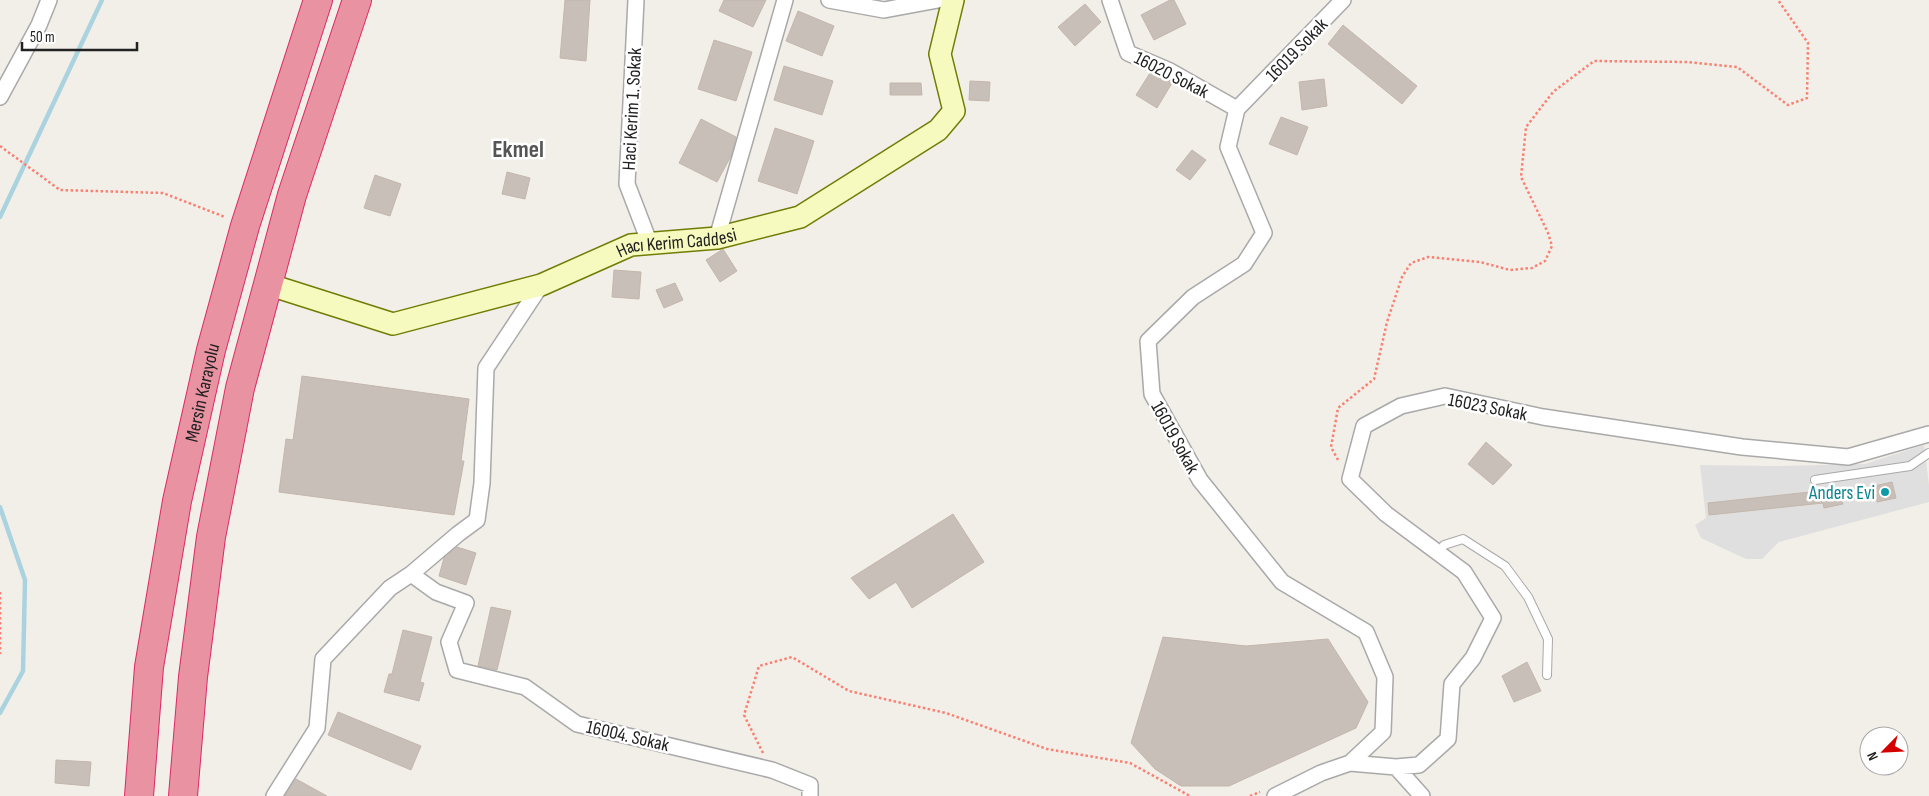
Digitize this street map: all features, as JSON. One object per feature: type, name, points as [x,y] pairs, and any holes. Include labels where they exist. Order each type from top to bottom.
[{"type":"highway","name":"Mersin Karayolu","points":[[139,796],[149,667],[177,501],[211,350],[245,226],[318,0]]},
{"type":"highway","name":"Mersin Karayolu","points":[[183,796],[193,676],[211,537],[240,388],[292,195],[357,0]]},
{"type":"street","points":[[0,97],[49,0]]},
{"type":"street","name":"Haci Kerim 1. Sokak","points":[[636,0],[627,184],[650,244]]},
{"type":"street","points":[[718,238],[785,0]]},
{"type":"street","points":[[829,0],[884,10],[938,0]]},
{"type":"street","name":"Hacı Kerim Caddesi","points":[[267,284],[393,324],[541,285],[631,245],[718,238],[800,217],[938,130],[954,112],[940,54],[953,0]]},
{"type":"street","name":"16020 Sokak","points":[[1110,0],[1128,53],[1170,71],[1237,109]]},
{"type":"street","name":"16019 Sokak","points":[[1343,0],[1237,109],[1228,147],[1264,233],[1244,264],[1193,296],[1148,341],[1152,394],[1200,480],[1282,582],[1366,632],[1385,677],[1383,732],[1350,763]]},
{"type":"street","points":[[274,796],[317,728],[322,659],[390,588],[411,574],[477,520],[482,483],[486,368],[541,285]]},
{"type":"street","name":"16023 Sokak","points":[[1350,479],[1364,426],[1400,406],[1445,396],[1552,419],[1742,447],[1848,457],[1929,434]]},
{"type":"street","points":[[1275,796],[1321,772],[1350,763],[1396,767],[1419,765],[1448,739],[1452,684],[1472,658],[1493,618],[1464,572],[1386,514],[1350,479]]},
{"type":"street","name":"16004. Sokak","points":[[411,574],[436,592],[466,603],[449,642],[457,670],[525,687],[577,724],[772,770],[810,785],[810,796]]},
{"type":"street","points":[[1396,767],[1422,796]]},
{"type":"lane","points":[[1815,480],[1910,466],[1929,453]]},
{"type":"lane","points":[[1439,553],[1444,545],[1463,540],[1505,566],[1528,597],[1548,639],[1548,675]]},
{"type":"path","points":[[1350,479],[1331,447],[1338,408],[1374,379],[1387,322],[1402,277],[1411,263],[1428,257],[1480,262],[1510,270],[1532,268],[1545,261],[1552,246],[1548,233],[1521,177],[1526,127],[1553,92],[1594,61],[1625,60],[1686,62],[1737,67],[1788,105],[1807,98],[1808,43],[1778,0]]},
{"type":"path","points":[[0,146],[60,190],[163,193],[245,226]]},
{"type":"path","points":[[0,592],[0,654]]},
{"type":"path","points":[[772,770],[744,715],[758,666],[792,657],[850,691],[946,713],[1047,750],[1130,763],[1190,796]]},
{"type":"shaded area","points":[[1924,445],[1929,502],[1779,542],[1762,559],[1746,559],[1701,538],[1695,525],[1706,518],[1700,465],[1865,464]]},
{"type":"building","points":[[565,0],[590,0],[586,61],[560,58]]},
{"type":"building","points":[[724,0],[766,0],[753,27],[719,11]]},
{"type":"building","points":[[1170,0],[1174,0],[1186,24],[1154,40],[1141,15]]},
{"type":"building","points":[[1085,4],[1101,22],[1075,46],[1058,27]]},
{"type":"building","points":[[798,11],[834,26],[822,56],[786,41]]},
{"type":"building","points":[[1343,25],[1417,86],[1402,104],[1328,44]]},
{"type":"building","points":[[714,40],[752,52],[736,101],[698,89]]},
{"type":"building","points":[[784,66],[833,81],[822,115],[774,100]]},
{"type":"building","points":[[1150,73],[1172,83],[1157,108],[1136,95]]},
{"type":"building","points":[[1324,79],[1327,106],[1302,110],[1299,82]]},
{"type":"building","points":[[970,81],[990,82],[989,101],[969,100]]},
{"type":"building","points":[[890,83],[921,83],[922,95],[890,95]]},
{"type":"building","points":[[1281,117],[1308,127],[1297,155],[1269,144]]},
{"type":"building","points":[[701,119],[736,137],[731,156],[717,182],[679,163]]},
{"type":"building","points":[[775,128],[814,141],[797,194],[758,181]]},
{"type":"building","points":[[1192,150],[1206,160],[1190,180],[1176,170]]},
{"type":"building","points":[[507,172],[530,178],[525,199],[502,194]]},
{"type":"building","points":[[375,175],[401,184],[390,216],[364,208]]},
{"type":"building","points":[[723,249],[737,271],[720,282],[706,260]]},
{"type":"building","points":[[614,270],[641,272],[639,299],[612,297]]},
{"type":"building","points":[[675,283],[683,300],[664,308],[656,290]]},
{"type":"building","points":[[302,376],[469,399],[461,461],[464,461],[454,515],[279,492],[286,439],[293,440]]},
{"type":"building","points":[[1486,442],[1512,465],[1493,485],[1468,464]]},
{"type":"building","name":"Anders Evi","points":[[1892,482],[1896,498],[1877,502],[1874,486]]},
{"type":"building","points":[[1839,488],[1843,504],[1824,508],[1823,503],[1709,515],[1708,503],[1810,492],[1810,495]]},
{"type":"building","points":[[953,514],[984,562],[912,608],[896,582],[869,599],[851,578]]},
{"type":"building","points":[[457,547],[476,553],[466,585],[439,576],[444,558]]},
{"type":"building","points":[[491,607],[511,611],[497,670],[478,666]]},
{"type":"building","points":[[403,630],[432,637],[420,682],[424,683],[419,701],[384,692],[389,674],[392,674]]},
{"type":"building","points":[[1163,637],[1246,646],[1328,639],[1368,702],[1356,728],[1229,786],[1181,786],[1155,769],[1131,743]]},
{"type":"building","points":[[1527,662],[1541,691],[1514,702],[1502,676]]},
{"type":"building","points":[[338,712],[421,746],[411,770],[328,735]]},
{"type":"building","points":[[56,760],[91,762],[89,786],[55,783]]},
{"type":"building","points":[[296,779],[327,796],[285,796]]},
{"type":"waterway","points":[[0,217],[102,0]]},
{"type":"waterway","points":[[0,507],[25,580],[23,671],[0,713]]},
{"type":"place","name":"Anders Evi","points":[[1885,492]]},
{"type":"district","name":"Ekmel","points":[[518,149]]}]
